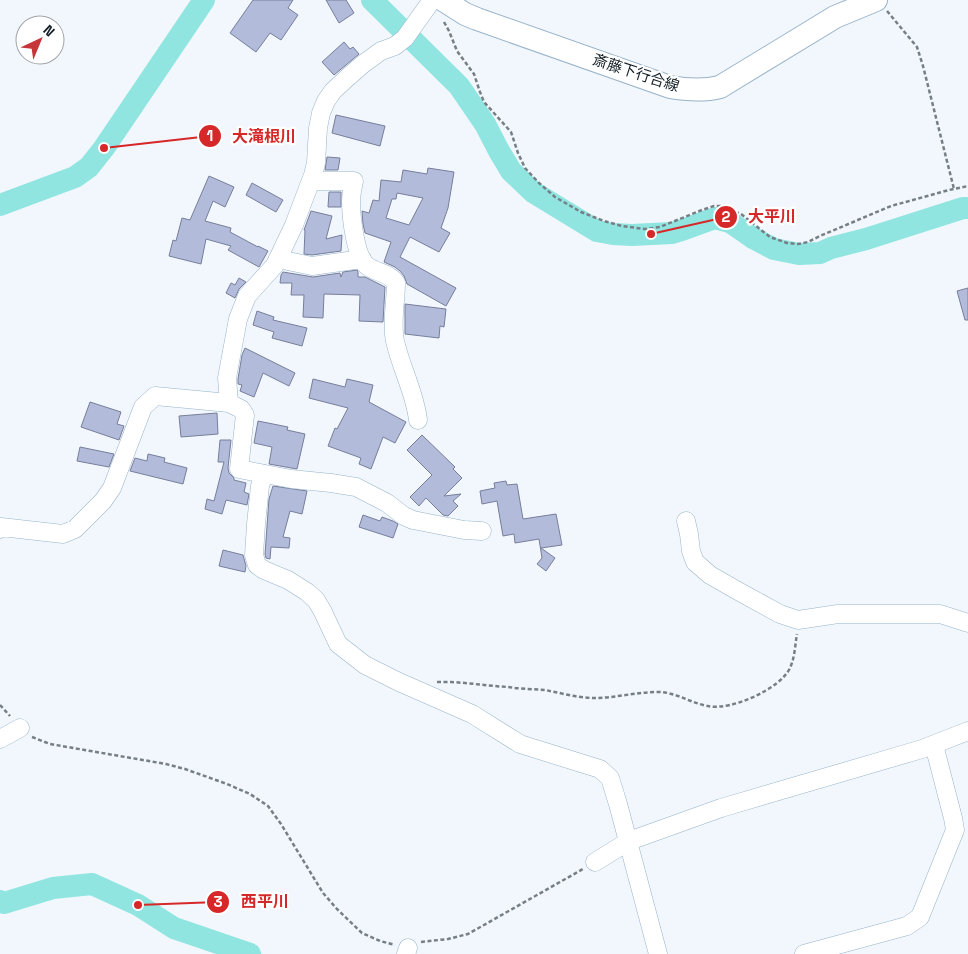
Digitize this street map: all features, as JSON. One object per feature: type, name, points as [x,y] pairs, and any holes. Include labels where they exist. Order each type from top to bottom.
[{"type":"main road","name":"斎藤下行合線","points":[[435,1],[477,19],[683,90],[702,90],[720,87],[835,17],[881,5]]},
{"type":"street","points":[[229,403],[227,378],[238,319],[247,296],[278,259],[294,225],[316,163],[318,128],[326,101],[346,78],[363,64],[381,51],[395,46],[405,38],[435,1]]},
{"type":"street","points":[[311,181],[354,181],[351,199],[356,248],[365,264],[393,279],[396,283],[395,340],[399,358],[416,405],[418,420]]},
{"type":"street","points":[[278,259],[312,266],[362,259]]},
{"type":"street","points":[[0,528],[63,534],[75,529],[103,501],[112,488],[143,407],[155,396],[229,403],[240,409],[245,415],[240,469],[291,479],[356,487],[388,503],[404,516],[413,520],[464,530],[482,531]]},
{"type":"street","points":[[264,474],[260,486],[256,524],[254,555],[257,565],[288,580],[316,600],[338,644],[366,665],[472,714],[520,744],[600,769],[610,778],[629,841],[658,954]]},
{"type":"street","points":[[686,521],[691,551],[695,562],[710,575],[780,614],[798,620],[838,614],[940,614],[968,623]]},
{"type":"street","points":[[0,739],[20,728]]},
{"type":"street","points":[[595,862],[629,841],[721,808],[934,745],[968,731]]},
{"type":"street","points":[[804,954],[907,926],[920,917],[955,830],[934,745]]},
{"type":"path","points":[[435,1],[456,51],[474,74],[484,102],[511,132],[525,168],[555,197],[580,212],[604,221],[622,226],[660,227],[708,208],[723,206],[742,214],[770,237],[786,243],[798,244],[808,242],[890,206],[968,186]]},
{"type":"path","points":[[881,5],[917,47],[954,189]]},
{"type":"path","points":[[423,692],[428,684],[433,682],[451,682],[544,690],[593,699],[624,696],[641,692],[674,693],[686,700],[707,706],[715,707],[736,704],[766,690],[787,672],[795,652],[798,620]]},
{"type":"path","points":[[20,728],[32,737],[50,744],[186,769],[254,796],[268,806],[281,824],[322,893],[336,909],[362,933],[407,951],[420,943],[468,934],[595,862]]},
{"type":"building","points":[[253,0],[293,0],[288,8],[298,15],[281,40],[270,33],[256,52],[230,33]]},
{"type":"building","points":[[326,0],[346,0],[354,13],[339,23]]},
{"type":"building","points":[[344,42],[350,49],[353,47],[359,54],[334,75],[322,62]]},
{"type":"building","points":[[336,115],[385,126],[380,146],[332,133]]},
{"type":"building","points":[[327,157],[340,158],[338,170],[325,170]]},
{"type":"building","points":[[428,168],[454,172],[448,208],[441,228],[450,233],[439,252],[410,237],[400,257],[456,288],[446,306],[407,284],[400,271],[384,262],[391,242],[365,233],[363,224],[362,211],[369,213],[373,200],[379,201],[381,180],[401,182],[403,170],[427,174]],"holes":[[[397,193],[423,198],[409,225],[386,218],[392,199],[396,199]]]},
{"type":"building","points":[[209,176],[234,187],[225,207],[213,201],[205,221],[231,228],[230,232],[268,251],[259,267],[228,250],[231,246],[206,239],[201,264],[169,256],[173,240],[176,241],[182,218],[190,220]]},
{"type":"building","points":[[252,183],[283,200],[276,212],[246,195]]},
{"type":"building","points":[[329,192],[341,192],[341,207],[328,207]]},
{"type":"building","points":[[311,211],[332,216],[326,239],[342,235],[341,251],[312,255],[304,254],[304,230]]},
{"type":"building","points":[[357,270],[358,277],[365,277],[385,287],[383,322],[359,321],[360,295],[324,294],[323,318],[303,317],[304,295],[291,295],[292,283],[280,283],[283,272],[313,277],[340,273],[341,277],[343,272]]},
{"type":"building","points":[[239,278],[246,282],[239,289],[235,298],[226,293],[231,283],[235,285]]},
{"type":"building","points":[[968,288],[968,320],[965,320],[957,291]]},
{"type":"building","points":[[405,304],[446,309],[444,327],[440,326],[439,338],[405,334]]},
{"type":"building","points":[[257,311],[274,317],[273,320],[307,328],[302,346],[272,338],[274,332],[253,325]]},
{"type":"building","points":[[245,348],[295,373],[289,386],[263,373],[254,397],[240,391],[242,385],[238,384],[238,379]]},
{"type":"building","points":[[313,379],[345,387],[347,379],[373,385],[369,402],[406,422],[395,443],[383,437],[371,469],[359,464],[361,458],[328,446],[335,428],[337,429],[348,408],[309,398]]},
{"type":"building","points":[[90,402],[121,412],[117,424],[124,426],[119,440],[81,427]]},
{"type":"building","points":[[217,413],[218,434],[181,437],[179,416]]},
{"type":"building","points":[[258,421],[288,427],[287,430],[305,434],[297,469],[269,464],[272,447],[254,443]]},
{"type":"building","points":[[422,435],[455,467],[453,469],[462,478],[444,496],[461,494],[453,501],[458,506],[448,516],[443,515],[426,498],[419,506],[410,497],[432,475],[407,450]]},
{"type":"building","points":[[220,440],[231,440],[229,473],[234,480],[246,483],[244,492],[249,494],[247,505],[226,500],[222,514],[205,509],[207,499],[214,501],[224,462],[218,462]]},
{"type":"building","points":[[80,447],[114,454],[109,467],[77,461]]},
{"type":"building","points":[[148,454],[165,458],[164,462],[187,468],[183,484],[130,471],[135,458],[147,461]]},
{"type":"building","points":[[506,481],[507,485],[517,484],[523,519],[556,514],[562,545],[541,548],[555,558],[546,571],[537,564],[542,558],[539,539],[515,543],[514,534],[503,536],[497,501],[482,504],[480,491],[495,488],[494,483]]},
{"type":"building","points":[[273,486],[307,491],[302,514],[290,511],[283,537],[290,538],[289,548],[271,547],[270,559],[266,558],[265,554],[269,499]]},
{"type":"building","points":[[363,515],[380,521],[382,517],[398,524],[393,538],[359,527]]},
{"type":"building","points":[[223,550],[243,555],[246,566],[245,572],[219,566]]},
{"type":"waterway","points":[[0,205],[75,177],[89,167],[104,148],[204,0]]},
{"type":"waterway","points":[[372,0],[459,86],[485,124],[511,171],[533,192],[597,231],[632,235],[672,233],[715,218],[730,222],[753,238],[774,249],[799,254],[820,253],[831,248],[968,208]]},
{"type":"waterway","points":[[0,901],[4,903],[53,888],[92,884],[138,905],[174,928],[250,954]]},
{"type":"place","name":"大滝根川","points":[[104,148]]},
{"type":"place","name":"大平川","points":[[651,234]]},
{"type":"place","name":"西平川","points":[[138,905]]}]
